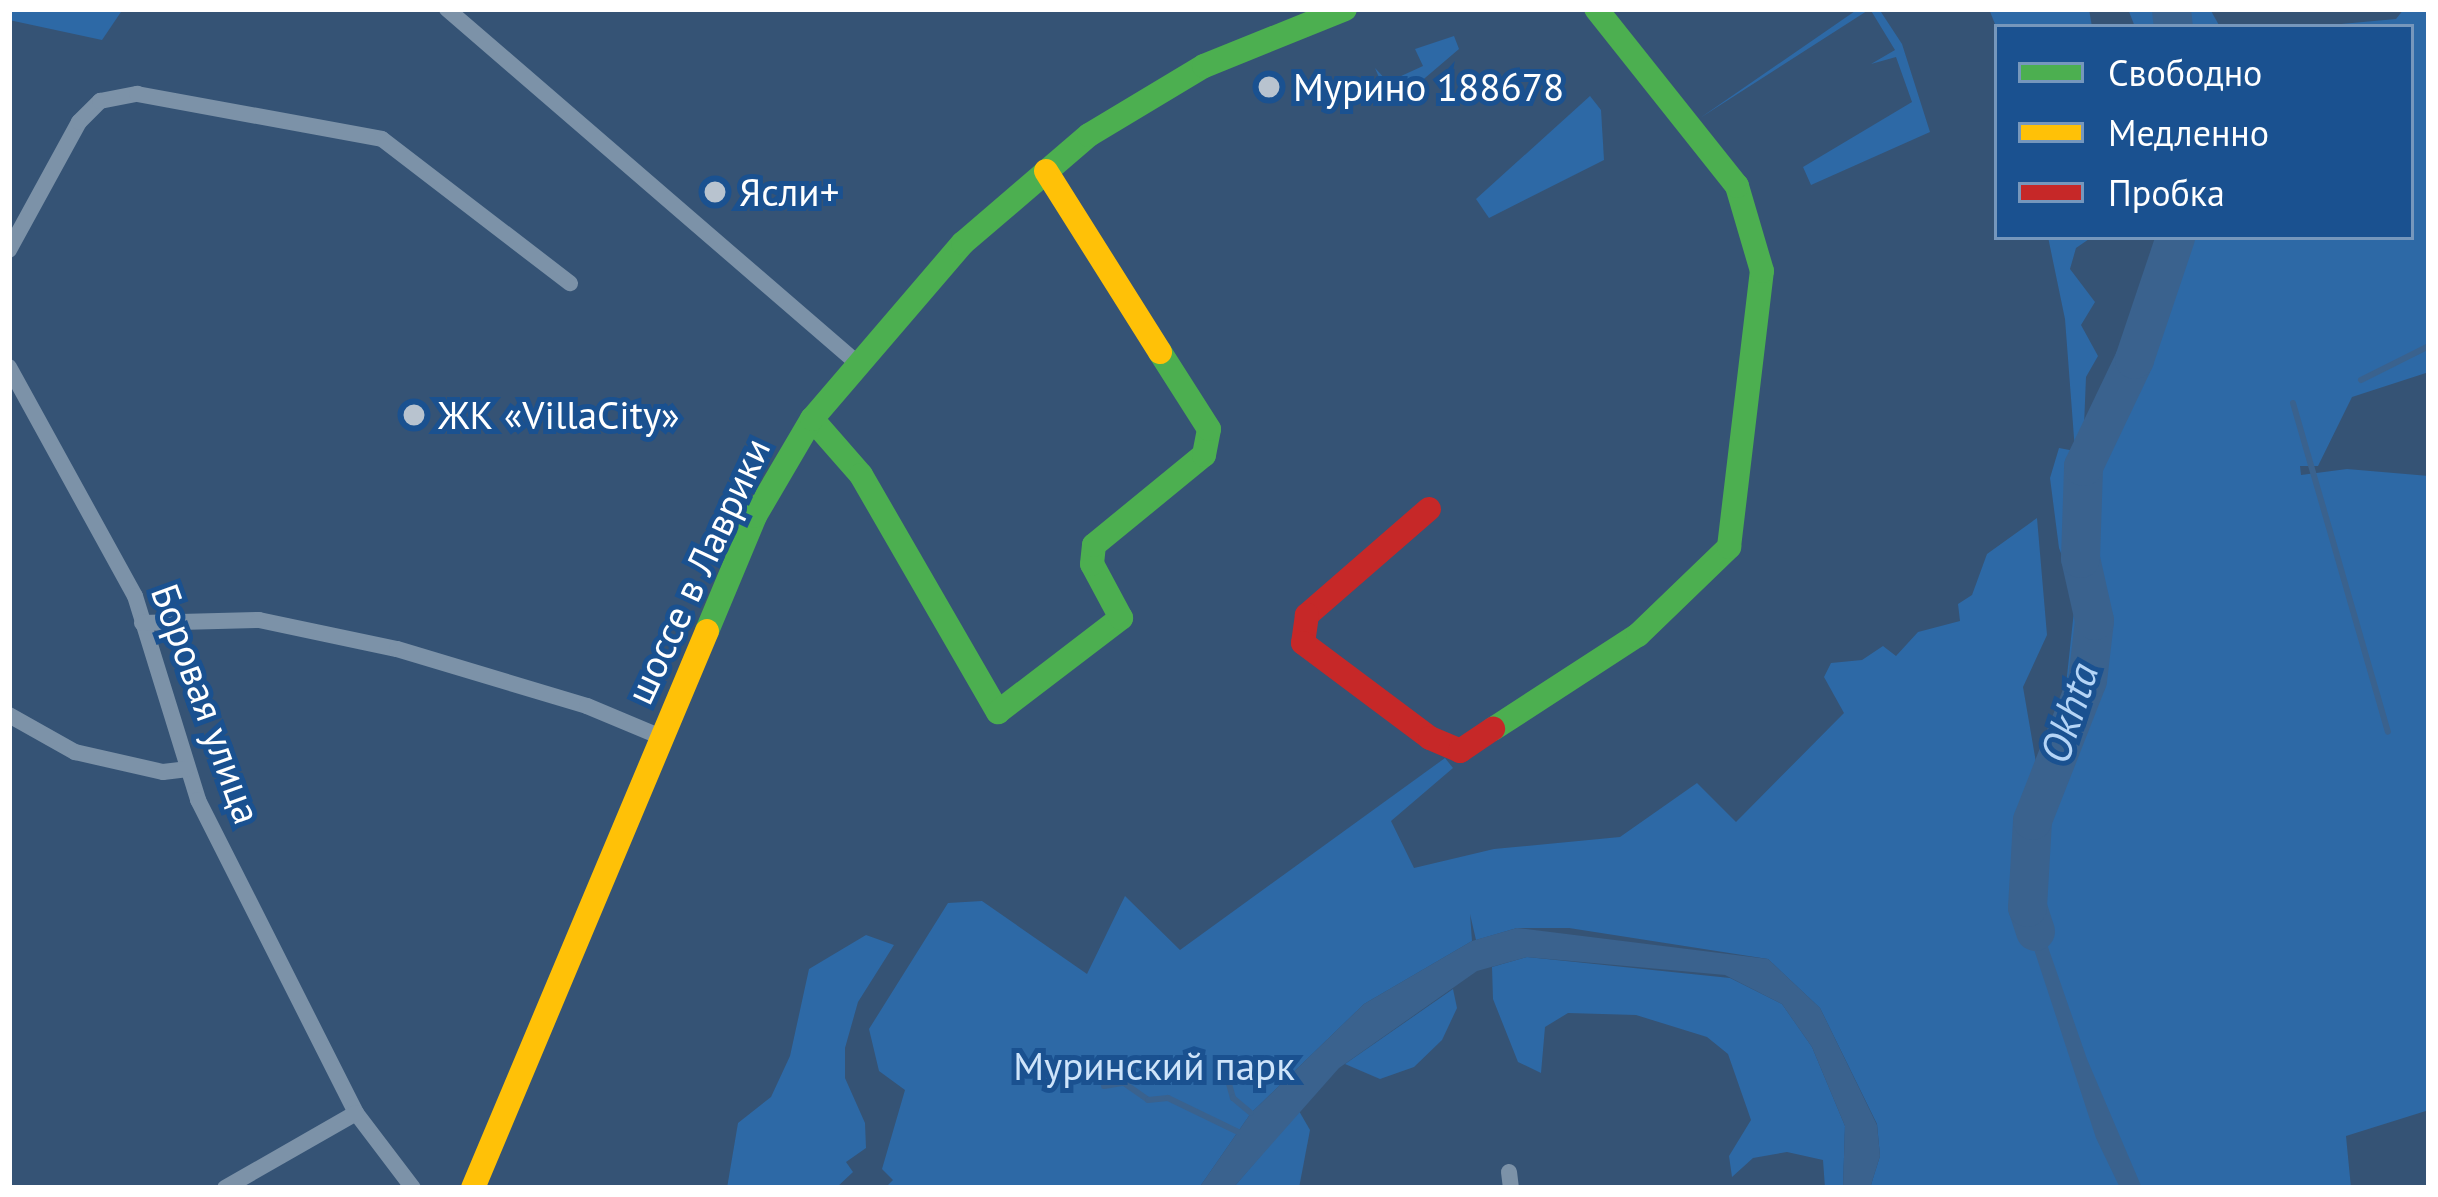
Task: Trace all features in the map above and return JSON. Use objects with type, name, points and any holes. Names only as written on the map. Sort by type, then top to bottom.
[{"type":"street","points":[[447,9],[856,362]]},
{"type":"street","name":"шоссе в Лаврики","points":[[473,1188],[755,516],[812,418],[963,243],[1046,171],[1204,66],[1346,9]]},
{"type":"street","points":[[1429,509],[1307,615],[1303,643],[1430,738],[1460,751],[1638,635],[1729,547],[1762,271],[1737,186],[1596,9]]},
{"type":"street","points":[[9,250],[79,122],[100,100],[137,94],[382,139],[570,284]]},
{"type":"street","points":[[812,418],[861,475],[998,712],[1121,618],[1092,564],[1094,544],[1186,475],[1204,455],[1209,429],[1046,171]]},
{"type":"street","name":"Боровая улица","points":[[9,367],[142,622],[186,769],[356,1113],[413,1188]]},
{"type":"street","points":[[142,622],[259,620],[397,649],[567,699],[661,737]]},
{"type":"street","points":[[9,715],[75,752],[164,772],[186,769]]},
{"type":"street","points":[[225,1188],[356,1113]]},
{"type":"green space","points":[[9,9],[123,9],[102,40],[9,20]]},
{"type":"green space","points":[[1858,9],[1870,9],[1700,118]]},
{"type":"green space","points":[[1870,9],[1879,9],[1902,44],[1930,132],[1811,185],[1803,167],[1912,102],[1896,57],[1871,64],[1895,50]]},
{"type":"green space","points":[[1989,9],[2089,9],[2092,24],[1995,24]]},
{"type":"green space","points":[[2128,9],[2210,9],[2218,24],[2134,24]]},
{"type":"green space","name":"Муринский парк","points":[[2404,9],[2429,9],[2429,372],[2352,397],[2318,466],[2300,466],[2301,475],[2347,469],[2429,476],[2429,1110],[2346,1136],[2351,1188],[1870,1188],[1880,1156],[1877,1124],[1820,1008],[1768,959],[1569,928],[1517,928],[1476,940],[1470,914],[1472,941],[1364,1004],[1251,1113],[1199,1188],[885,1188],[893,1180],[882,1169],[905,1090],[879,1071],[869,1029],[948,903],[982,901],[1087,974],[1125,896],[1180,950],[1445,758],[1453,768],[1391,821],[1414,868],[1494,849],[1620,837],[1697,783],[1736,822],[1844,713],[1824,677],[1831,663],[1862,660],[1883,646],[1896,656],[1918,632],[1960,621],[1958,604],[1972,595],[1987,554],[2037,518],[2047,635],[2023,687],[2038,774],[2063,713],[2076,592],[2059,548],[2050,478],[2059,448],[2075,451],[2065,319],[2049,240],[2088,240],[2076,248],[2070,269],[2095,302],[2081,325],[2098,356],[2086,377],[2084,426],[2118,404],[2142,355],[2153,319],[2142,308],[2164,240],[2414,240],[2414,24],[2341,24],[2396,19]]},
{"type":"green space","points":[[1454,36],[1459,49],[1398,101],[1388,99],[1375,68],[1388,82],[1423,66],[1415,49]]},
{"type":"green space","points":[[1590,96],[1601,110],[1604,160],[1489,218],[1476,199]]},
{"type":"green space","points":[[866,935],[894,945],[858,1002],[845,1048],[845,1078],[865,1123],[866,1148],[846,1162],[853,1172],[836,1188],[727,1188],[738,1123],[771,1097],[790,1056],[809,969]]},
{"type":"green space","points":[[1527,957],[1730,978],[1782,1004],[1812,1047],[1845,1126],[1843,1188],[1825,1188],[1823,1160],[1787,1152],[1753,1158],[1732,1177],[1729,1156],[1751,1120],[1728,1054],[1707,1037],[1636,1015],[1568,1013],[1545,1027],[1541,1073],[1518,1062],[1493,999],[1492,967]]},
{"type":"green space","points":[[1453,989],[1457,1008],[1442,1040],[1414,1067],[1380,1079],[1345,1064]]},
{"type":"green space","points":[[1299,1111],[1310,1130],[1299,1188],[1233,1188]]},
{"type":"shaded area","points":[[2024,878],[2087,1059],[2142,1188],[2120,1188],[2096,1138],[2028,931]]},
{"type":"shaded area","points":[[1517,928],[1768,959],[1820,1008],[1877,1125],[1880,1156],[1870,1188],[1843,1188],[1845,1126],[1812,1047],[1782,1004],[1725,975],[1527,957],[1477,971],[1339,1068],[1233,1188],[1199,1188],[1251,1113],[1364,1004],[1472,941]]},
{"type":"waterway","name":"Okhta","points":[[2171,9],[2173,24]]},
{"type":"waterway","name":"Okhta","points":[[2035,931],[2027,907],[2032,820],[2087,680],[2094,620],[2080,558],[2083,466],[2134,359],[2174,240]]},
{"type":"waterway","points":[[2361,380],[2429,346]]},
{"type":"waterway","points":[[2293,403],[2388,732]]},
{"type":"waterway","points":[[1225,1070],[1233,1098],[1251,1113]]},
{"type":"waterway","points":[[1104,1086],[1124,1083],[1148,1100],[1168,1098],[1238,1132]]},
{"type":"traffic: fast","points":[[707,631],[755,516],[812,419],[963,243],[1089,135],[1204,66],[1345,9]]},
{"type":"traffic: fast","points":[[1493,729],[1638,635],[1729,547],[1762,271],[1737,186],[1596,9]]},
{"type":"traffic: fast","points":[[812,419],[861,475],[998,712],[1121,618],[1092,564],[1094,545],[1204,455],[1209,429],[1160,352]]},
{"type":"traffic: slow","points":[[1046,171],[1160,352]]},
{"type":"traffic: slow","points":[[473,1188],[707,631]]},
{"type":"traffic: jam","points":[[1429,509],[1307,615],[1303,643],[1430,738],[1460,751],[1493,729]]},
{"type":"place","name":"Мурино 188678","points":[[1269,87]]},
{"type":"place","name":"Ясли+","points":[[715,192]]},
{"type":"place","name":"ЖК «VillaCity»","points":[[414,415]]}]
